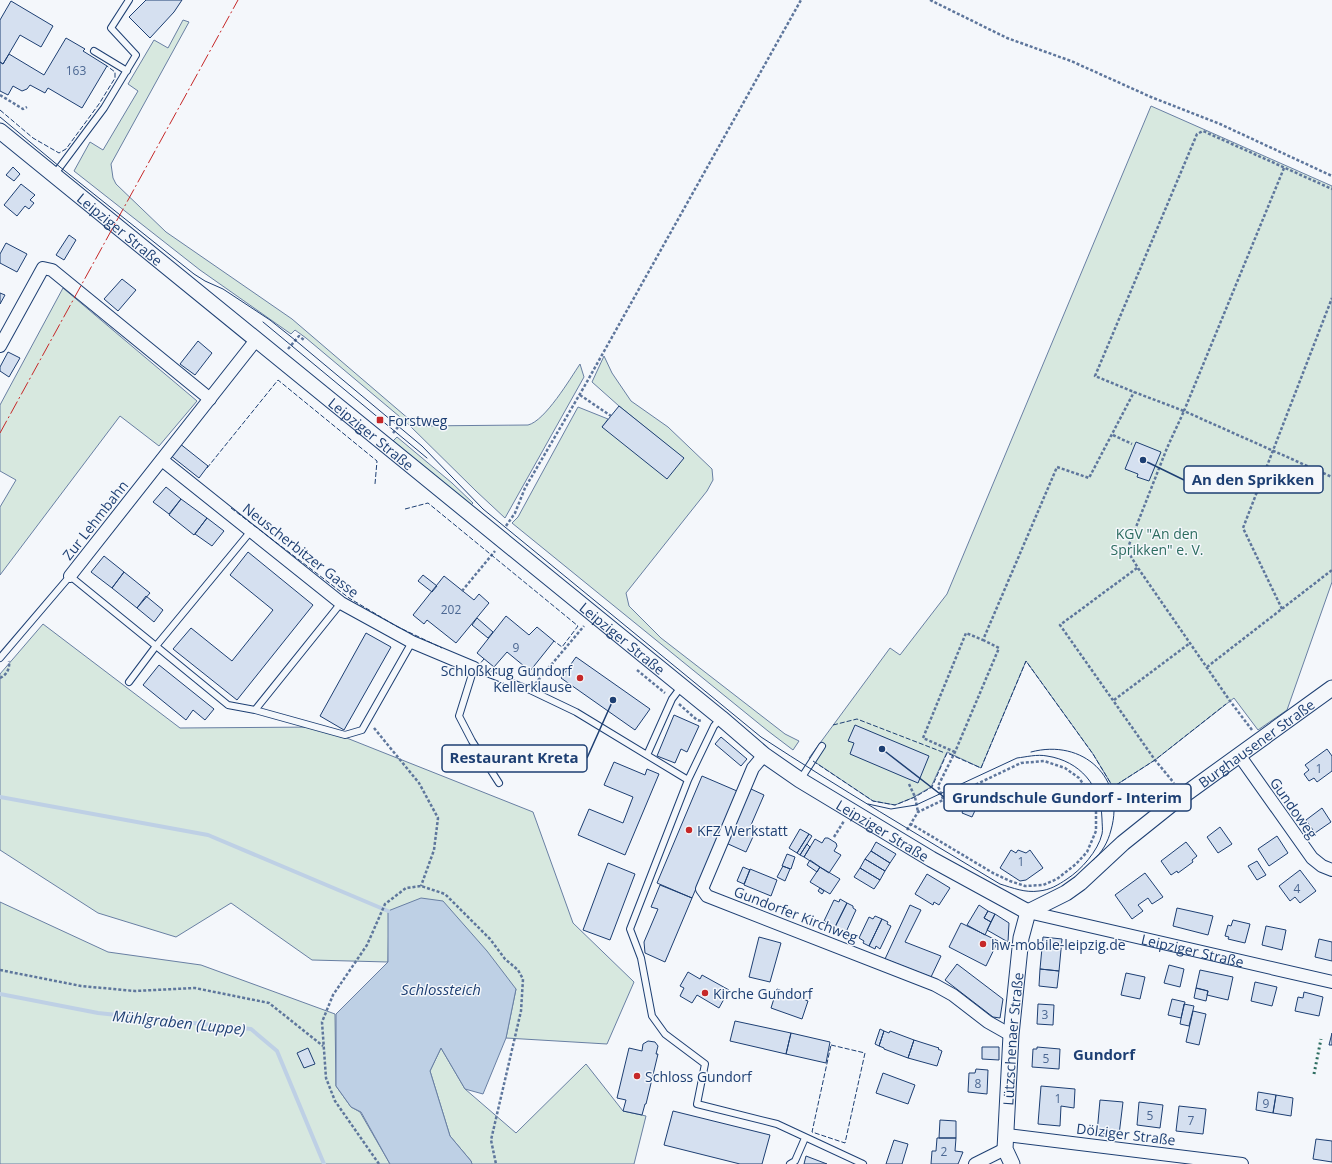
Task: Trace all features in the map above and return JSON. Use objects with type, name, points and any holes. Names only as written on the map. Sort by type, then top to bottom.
[{"type":"street","name":"Leipziger Straße","points":[[0,131],[721,718],[764,755],[800,780],[958,875],[1028,912],[1332,982]]},
{"type":"street","points":[[0,346],[42,268],[52,270],[210,399]]},
{"type":"street","name":"Zur Lehmbahn","points":[[70,576],[162,460],[192,425],[210,399],[229,378],[256,340]]},
{"type":"street","name":"Neuscherbitzer Gasse","points":[[162,460],[341,603],[412,642],[474,668]]},
{"type":"street","name":"Burghausener Straße","points":[[1028,912],[1066,893],[1123,843],[1172,803],[1332,688]]},
{"type":"street","name":"Gundorfer Kirchweg","points":[[764,755],[753,768],[702,889],[707,896],[935,985],[954,995],[988,1022],[1011,1035]]},
{"type":"street","name":"Gundoweg","points":[[1239,755],[1312,858],[1322,866],[1332,870]]},
{"type":"street","name":"Lützschenaer Straße","points":[[1012,1164],[1006,1142],[1011,1035],[1022,938],[1028,912]]},
{"type":"street","points":[[975,1164],[1006,1142]]},
{"type":"street","name":"Dölziger Straße","points":[[1006,1142],[1242,1164]]},
{"type":"lane","points":[[54,175],[104,108],[136,54],[111,28],[129,0]]},
{"type":"lane","points":[[94,51],[127,71]]},
{"type":"lane","points":[[129,682],[156,646],[251,531]]},
{"type":"lane","points":[[70,576],[228,704],[345,735],[362,730],[412,642]]},
{"type":"lane","name":"Zur Lehmbahn","points":[[0,658],[70,576]]},
{"type":"lane","points":[[255,710],[341,603]]},
{"type":"lane","points":[[499,784],[472,741],[459,716],[474,668],[530,690],[576,712],[688,780]]},
{"type":"lane","points":[[647,755],[672,699],[682,687]]},
{"type":"lane","points":[[721,718],[714,726],[688,780],[630,929],[641,958],[652,1016],[665,1034],[705,1064],[697,1104],[777,1124],[863,1164]]},
{"type":"lane","points":[[800,780],[822,746]]},
{"type":"lane","points":[[790,1164],[794,1161],[805,1138]]},
{"type":"path","points":[[462,591],[500,539],[515,513],[526,488],[580,395],[801,0]]},
{"type":"path","points":[[930,0],[1007,38],[1071,61],[1151,97],[1220,124],[1332,176]]},
{"type":"path","points":[[0,95],[23,109],[26,107]]},
{"type":"path","points":[[1332,189],[1203,132],[1197,134],[1095,376],[1184,411],[1332,477]]},
{"type":"path","points":[[1260,740],[1230,701],[1127,550],[1167,448],[1184,411],[1284,168]]},
{"type":"path","points":[[1282,609],[1243,528],[1332,298]]},
{"type":"path","points":[[289,347],[299,336],[304,340]]},
{"type":"path","points":[[983,640],[1057,467],[1089,478],[1113,435],[1134,392]]},
{"type":"path","points":[[580,395],[611,416]]},
{"type":"path","points":[[392,434],[403,421],[399,418]]},
{"type":"path","points":[[1113,435],[1132,444]]},
{"type":"path","points":[[1138,568],[1060,625],[1155,760],[1174,783]]},
{"type":"path","points":[[1207,667],[1332,570]]},
{"type":"path","points":[[530,690],[584,626]]},
{"type":"path","points":[[943,799],[938,786],[955,752],[999,648],[966,633],[923,738],[955,752]]},
{"type":"path","points":[[1114,700],[1190,643]]},
{"type":"path","points":[[367,720],[419,783],[438,818],[434,850],[421,886]]},
{"type":"path","points":[[901,841],[918,812],[1020,763],[1044,761],[1065,768],[1079,778],[1089,792],[1096,812],[1096,831],[1086,852],[1076,864],[1057,879],[1043,884],[1026,886],[992,873],[911,824]]},
{"type":"path","points":[[909,784],[915,797],[918,812]]},
{"type":"path","points":[[834,837],[850,810]]},
{"type":"path","points":[[379,1164],[335,1101],[326,1078],[322,1022],[333,995],[367,946],[385,904],[406,888],[421,886],[445,894],[490,939],[505,958],[518,970],[523,979],[521,1011],[491,1140],[496,1164]]},
{"type":"path","points":[[0,970],[81,986],[135,991],[195,988],[269,1003],[323,1046]]},
{"type":"green space","points":[[183,20],[189,22],[111,164],[113,178],[116,184],[166,232],[292,319],[417,426],[528,425],[535,422],[549,408],[564,389],[580,364],[584,377],[505,518],[406,422],[306,338],[295,330],[291,334],[200,270],[74,171],[90,142],[103,150],[138,91],[128,84],[154,40],[168,48]]},
{"type":"green space","name":"KGV \"An den Sprikken\" e. V.","points":[[1151,106],[1332,186],[1332,582],[1287,710],[1258,730],[1234,698],[1155,760],[1113,787],[1093,754],[1026,661],[981,768],[947,752],[931,787],[912,798],[895,805],[873,801],[809,758],[890,648],[900,655],[947,594]]},
{"type":"green space","points":[[63,288],[197,401],[159,446],[120,416],[0,575],[0,507],[16,480],[0,471],[0,405]]},
{"type":"green space","points":[[604,356],[612,373],[631,401],[668,427],[712,469],[713,480],[707,491],[626,593],[629,606],[661,638],[785,734],[799,741],[793,750],[512,523],[518,517],[578,407],[608,419],[602,427],[683,458],[592,382]]},
{"type":"green space","points":[[397,437],[452,483],[473,503],[471,505],[393,441]]},
{"type":"green space","points":[[43,624],[180,728],[319,727],[533,812],[573,923],[634,982],[607,1044],[506,1038],[516,989],[389,911],[388,962],[312,960],[231,903],[176,937],[98,913],[0,850],[0,674]]},
{"type":"green space","points":[[0,902],[108,952],[201,965],[335,1014],[336,1086],[351,1107],[360,1112],[390,1164],[0,1164]]},
{"type":"green space","points":[[441,1048],[465,1089],[516,1133],[586,1064],[623,1111],[646,1116],[634,1164],[472,1164],[450,1136],[430,1071]]},
{"type":"water","name":"Schlossteich","points":[[421,898],[443,901],[487,951],[516,989],[506,1038],[483,1094],[465,1089],[441,1048],[430,1071],[450,1136],[472,1164],[390,1164],[361,1112],[351,1107],[336,1086],[336,1014],[388,962],[388,911]]},
{"type":"building","points":[[146,0],[182,0],[174,12],[150,38],[129,17]]},
{"type":"building","points":[[11,1],[53,26],[41,47],[20,35],[3,64],[0,62],[0,20]]},
{"type":"building","points":[[66,38],[85,49],[83,51],[107,66],[82,108],[48,88],[45,93],[30,85],[27,89],[22,91],[13,86],[8,95],[0,91],[0,62],[3,64],[9,54],[44,75]]},
{"type":"building","points":[[13,167],[20,174],[14,181],[6,175]]},
{"type":"building","points":[[21,184],[35,195],[30,200],[34,203],[29,209],[25,206],[17,216],[4,205]]},
{"type":"building","points":[[69,235],[76,240],[64,260],[56,255]]},
{"type":"building","points":[[6,243],[27,254],[17,272],[0,263],[0,254]]},
{"type":"building","points":[[122,279],[136,290],[118,311],[104,299]]},
{"type":"building","points":[[0,293],[5,295],[0,304]]},
{"type":"building","points":[[198,341],[212,353],[195,375],[180,364]]},
{"type":"building","points":[[8,352],[20,358],[9,377],[0,371],[0,367]]},
{"type":"building","points":[[619,406],[684,458],[667,479],[602,427]]},
{"type":"building","points":[[1136,442],[1161,452],[1149,481],[1137,477],[1138,474],[1125,469]]},
{"type":"building","points":[[179,443],[208,466],[199,478],[170,455]]},
{"type":"building","points":[[166,487],[181,499],[169,514],[153,502]]},
{"type":"building","points":[[181,499],[207,518],[194,535],[169,515]]},
{"type":"building","points":[[207,518],[224,531],[212,546],[195,534]]},
{"type":"building","points":[[248,552],[313,605],[237,700],[173,649],[191,628],[232,661],[273,610],[230,575]]},
{"type":"building","points":[[104,556],[124,572],[112,588],[91,572]]},
{"type":"building","points":[[124,572],[150,593],[137,608],[112,588]]},
{"type":"building","points":[[423,575],[437,586],[432,592],[418,581]]},
{"type":"building","points":[[444,576],[474,600],[479,594],[489,603],[456,643],[427,620],[424,624],[413,615]]},
{"type":"building","points":[[146,596],[163,610],[154,622],[137,608]]},
{"type":"building","points":[[506,616],[529,635],[537,627],[554,641],[530,671],[507,652],[494,667],[477,653]]},
{"type":"building","points":[[477,618],[493,632],[488,638],[472,625]]},
{"type":"building","points":[[366,633],[391,647],[344,730],[320,716]]},
{"type":"building","points":[[576,657],[650,709],[635,730],[561,678]]},
{"type":"building","points":[[159,665],[214,709],[205,720],[193,710],[186,720],[143,685]]},
{"type":"building","points":[[674,715],[699,726],[687,752],[681,749],[675,763],[657,756]]},
{"type":"building","points":[[855,725],[929,756],[918,783],[850,754],[854,743],[848,741]]},
{"type":"building","points":[[721,737],[747,759],[741,766],[715,744]]},
{"type":"building","points":[[1327,749],[1332,756],[1332,771],[1317,782],[1314,778],[1309,781],[1304,774],[1309,770],[1305,765]]},
{"type":"building","points":[[614,762],[645,775],[647,769],[659,774],[625,855],[578,835],[589,809],[623,823],[633,797],[604,785]]},
{"type":"building","points":[[702,776],[737,791],[692,898],[657,883]]},
{"type":"building","points":[[751,789],[764,795],[751,825],[757,828],[746,852],[726,843]]},
{"type":"building","points":[[969,797],[979,802],[972,817],[962,813]]},
{"type":"building","points":[[1322,808],[1331,822],[1315,833],[1306,820]]},
{"type":"building","points":[[1220,827],[1232,844],[1218,853],[1207,837]]},
{"type":"building","points":[[800,829],[809,834],[797,853],[789,848]]},
{"type":"building","points":[[809,834],[812,836],[800,855],[797,853]]},
{"type":"building","points":[[1277,836],[1288,853],[1269,866],[1258,849]]},
{"type":"building","points":[[825,838],[828,838],[836,843],[837,846],[834,851],[841,855],[829,873],[804,857],[815,839],[822,843]]},
{"type":"building","points":[[876,842],[896,854],[890,863],[871,851]]},
{"type":"building","points":[[1186,842],[1197,856],[1192,860],[1193,862],[1178,873],[1177,871],[1171,875],[1161,861]]},
{"type":"building","points":[[807,844],[810,847],[804,857],[800,855]]},
{"type":"building","points":[[1011,850],[1016,853],[1018,850],[1026,853],[1030,850],[1043,868],[1026,880],[1020,881],[1000,868]]},
{"type":"building","points":[[871,851],[890,863],[885,871],[865,859]]},
{"type":"building","points":[[787,854],[795,857],[791,869],[782,866]]},
{"type":"building","points":[[865,859],[885,871],[880,880],[860,868]]},
{"type":"building","points":[[810,860],[820,867],[817,872],[807,865]]},
{"type":"building","points":[[1257,861],[1266,875],[1257,880],[1248,866]]},
{"type":"building","points":[[608,863],[635,874],[610,940],[583,930]]},
{"type":"building","points":[[783,866],[790,869],[785,881],[777,877]]},
{"type":"building","points":[[743,867],[750,870],[744,884],[737,881]]},
{"type":"building","points":[[820,867],[840,879],[830,894],[810,882]]},
{"type":"building","points":[[860,868],[880,880],[874,889],[854,877]]},
{"type":"building","points":[[750,869],[777,880],[771,896],[744,885]]},
{"type":"building","points":[[1300,870],[1316,891],[1300,903],[1295,897],[1290,901],[1279,886]]},
{"type":"building","points":[[1145,873],[1163,897],[1152,904],[1148,898],[1138,905],[1143,911],[1132,919],[1115,895]]},
{"type":"building","points":[[927,874],[950,888],[939,905],[934,902],[933,905],[915,894]]},
{"type":"building","points":[[660,885],[692,898],[665,962],[645,953],[644,942],[658,909],[651,907]]},
{"type":"building","points":[[820,888],[824,891],[822,894],[818,891]]},
{"type":"building","points":[[840,899],[847,903],[834,929],[829,926],[830,924],[824,921],[834,900],[839,902]]},
{"type":"building","points":[[847,903],[853,906],[856,910],[846,932],[841,930],[840,932],[834,929]]},
{"type":"building","points":[[910,905],[921,910],[905,942],[941,956],[931,977],[885,959]]},
{"type":"building","points":[[979,905],[988,911],[984,918],[991,922],[985,935],[967,925]]},
{"type":"building","points":[[1177,908],[1213,916],[1208,935],[1173,926]]},
{"type":"building","points":[[988,911],[995,914],[991,922],[984,918]]},
{"type":"building","points":[[995,914],[1009,923],[1008,942],[987,930]]},
{"type":"building","points":[[875,916],[882,919],[869,946],[863,943],[864,941],[859,938],[869,917],[873,919]]},
{"type":"building","points":[[882,919],[888,922],[887,924],[891,926],[880,949],[876,946],[875,949],[869,946]]},
{"type":"building","points":[[1233,920],[1250,924],[1245,943],[1228,939],[1229,937],[1225,936],[1228,925],[1231,926]]},
{"type":"building","points":[[961,923],[998,941],[986,966],[949,947]]},
{"type":"building","points":[[1266,926],[1286,930],[1282,950],[1262,945]]},
{"type":"building","points":[[759,937],[781,943],[770,982],[749,977]]},
{"type":"building","points":[[1043,937],[1062,939],[1059,971],[1040,969]]},
{"type":"building","points":[[1319,939],[1332,942],[1332,961],[1315,957]]},
{"type":"building","points":[[957,964],[1003,999],[1000,1018],[993,1017],[945,980]]},
{"type":"building","points":[[1169,965],[1184,969],[1180,987],[1164,983]]},
{"type":"building","points":[[1040,969],[1059,971],[1057,988],[1039,986]]},
{"type":"building","points":[[1200,970],[1233,977],[1228,1000],[1207,995],[1208,991],[1196,988]]},
{"type":"building","name":"Kirche Gundorf","points":[[688,972],[700,979],[702,975],[729,990],[719,1008],[697,995],[692,1003],[680,996],[684,988],[680,986]]},
{"type":"building","points":[[1126,973],[1145,977],[1140,999],[1121,995]]},
{"type":"building","points":[[1255,982],[1277,987],[1272,1006],[1251,1001]]},
{"type":"building","points":[[1196,988],[1208,991],[1206,1001],[1194,998]]},
{"type":"building","points":[[777,989],[808,1001],[802,1019],[771,1008]]},
{"type":"building","points":[[1304,992],[1323,997],[1319,1016],[1295,1011],[1298,997],[1303,998]]},
{"type":"building","points":[[1172,999],[1185,1002],[1181,1018],[1168,1015]]},
{"type":"building","points":[[1038,1004],[1054,1005],[1053,1025],[1037,1024]]},
{"type":"building","points":[[1184,1004],[1194,1006],[1189,1026],[1180,1024]]},
{"type":"building","points":[[1193,1011],[1206,1014],[1199,1045],[1186,1042]]},
{"type":"building","points":[[735,1021],[791,1033],[786,1054],[730,1041]]},
{"type":"building","points":[[880,1029],[884,1031],[879,1046],[875,1044]]},
{"type":"building","points":[[884,1031],[889,1033],[890,1031],[914,1040],[908,1058],[879,1046]]},
{"type":"building","points":[[791,1033],[830,1042],[826,1063],[786,1054]]},
{"type":"building","points":[[1332,1033],[1332,1045],[1329,1045]]},
{"type":"building","points":[[914,1040],[939,1048],[938,1049],[942,1051],[937,1066],[908,1058]]},
{"type":"building","name":"Schloss Gundorf","points":[[648,1041],[655,1042],[658,1046],[656,1054],[658,1054],[646,1104],[642,1115],[623,1111],[626,1100],[617,1098],[629,1048],[642,1051],[643,1044]]},
{"type":"building","points":[[982,1047],[999,1047],[999,1060],[982,1059]]},
{"type":"building","points":[[1037,1047],[1060,1049],[1059,1069],[1032,1067],[1033,1049],[1037,1049]]},
{"type":"building","points":[[308,1048],[315,1064],[304,1068],[297,1053]]},
{"type":"building","points":[[976,1069],[988,1070],[987,1094],[968,1092],[969,1073],[975,1073]]},
{"type":"building","points":[[883,1073],[915,1085],[908,1104],[876,1093]]},
{"type":"building","points":[[1041,1086],[1075,1089],[1074,1108],[1061,1106],[1060,1126],[1038,1124]]},
{"type":"building","points":[[1258,1092],[1276,1095],[1273,1113],[1256,1110]]},
{"type":"building","points":[[1276,1095],[1293,1098],[1291,1116],[1273,1113]]},
{"type":"building","points":[[1100,1100],[1123,1102],[1119,1135],[1097,1133]]},
{"type":"building","points":[[1139,1102],[1163,1105],[1160,1128],[1137,1125]]},
{"type":"building","points":[[1179,1106],[1206,1109],[1203,1134],[1176,1131]]},
{"type":"building","points":[[673,1111],[770,1135],[762,1164],[740,1164],[664,1145]]},
{"type":"building","points":[[940,1120],[956,1121],[956,1138],[939,1138]]},
{"type":"building","points":[[937,1138],[956,1138],[955,1151],[963,1152],[958,1164],[931,1164],[932,1151],[936,1151]]},
{"type":"building","points":[[1316,1139],[1332,1141],[1332,1162],[1313,1159]]},
{"type":"building","points":[[894,1140],[908,1144],[902,1164],[886,1164]]},
{"type":"building","points":[[806,1156],[827,1164],[804,1164]]},
{"type":"waterway","points":[[0,797],[208,835],[388,911]]},
{"type":"waterway","name":"Mühlgraben (Luppe)","points":[[0,994],[98,1013],[251,1029],[277,1051],[324,1164]]},
{"type":"tram line","points":[[0,117],[194,274],[223,289],[270,320],[295,340],[422,446],[483,509],[761,737],[790,756],[850,793],[1000,884],[1024,891],[1047,890],[1064,881],[1078,871],[1097,847],[1102,832],[1101,807],[1093,786],[1079,769],[1059,759],[1043,755],[1017,758],[916,805],[891,809],[868,804]]},
{"type":"tram line","points":[[263,322],[427,458]]},
{"type":"tram line","points":[[1031,752],[1050,749],[1068,751],[1083,757],[1096,766],[1106,779],[1112,794],[1114,811],[1111,830],[1104,847],[1092,861]]},
{"type":"hedge","points":[[1314,1074],[1321,1039]]},
{"type":"fence","points":[[0,110],[33,138],[59,153],[66,149],[99,104],[115,78],[115,72],[107,66]]},
{"type":"fence","points":[[207,468],[278,380],[377,461],[375,484]]},
{"type":"fence","points":[[405,509],[428,503],[578,626],[562,647],[554,641]]},
{"type":"fence","points":[[231,508],[349,598],[396,626],[442,648]]},
{"type":"fence","points":[[476,665],[478,666],[484,659]]},
{"type":"fence","points":[[813,761],[873,801],[895,805],[915,797],[932,787],[947,753],[981,768],[1026,661],[1093,754],[1113,787],[1155,760],[1226,704]]},
{"type":"fence","points":[[833,725],[857,719],[945,753]]},
{"type":"fence","points":[[831,1045],[865,1053],[845,1143],[812,1132],[831,1045]]},
{"type":"power","points":[[0,433],[238,0]]},
{"type":"place","name":"Forstweg","points":[[380,420]]},
{"type":"place","name":"An den Sprikken","points":[[1143,460]]},
{"type":"place","name":"Schloßkrug Gundorf Kellerklause","points":[[580,678]]},
{"type":"place","name":"Restaurant Kreta","points":[[613,700]]},
{"type":"place","name":"Grundschule Gundorf - Interim","points":[[882,749]]},
{"type":"place","name":"KFZ Werkstatt","points":[[689,830]]},
{"type":"place","name":"hw-mobile-leipzig.de","points":[[983,944]]},
{"type":"place","name":"Kirche Gundorf","points":[[705,993]]},
{"type":"place","name":"Schloss Gundorf","points":[[637,1076]]},
{"type":"district","name":"Gundorf","points":[[1104,1054]]}]
